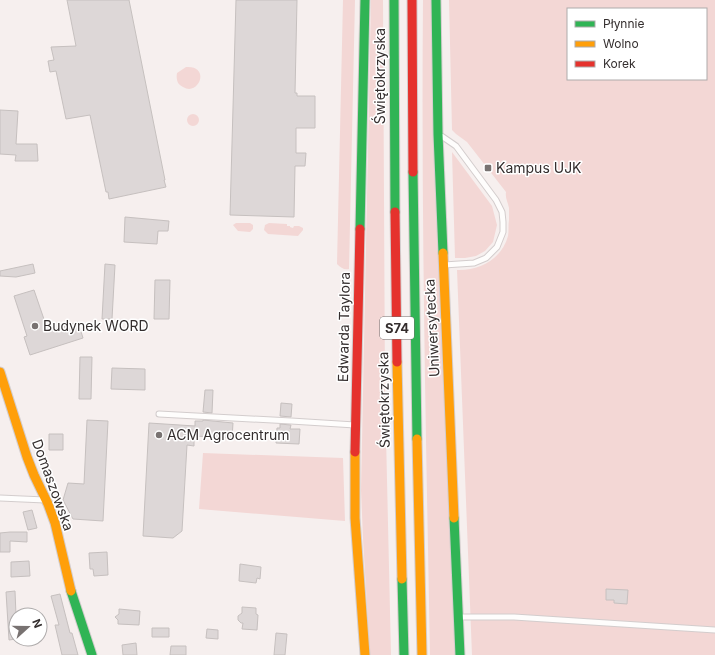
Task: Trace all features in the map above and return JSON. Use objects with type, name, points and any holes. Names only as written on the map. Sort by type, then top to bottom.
[{"type":"main road","name":"Edwarda Taylora","points":[[365,0],[355,518],[365,655]]},
{"type":"main road","name":"Świętokrzyska","points":[[394,0],[396,314],[404,655]]},
{"type":"main road","name":"S74","points":[[412,0],[416,408],[422,655]]},
{"type":"main road","name":"Uniwersytecka","points":[[436,0],[438,134],[460,655]]},
{"type":"main road","name":"Domaszowska","points":[[0,372],[27,457],[55,523],[70,586],[92,655]]},
{"type":"lane","points":[[438,134],[456,146],[496,200],[502,212],[503,222],[503,232],[497,247],[486,258],[474,263],[443,264]]},
{"type":"lane","points":[[159,414],[356,425]]},
{"type":"lane","points":[[0,498],[46,500]]},
{"type":"lane","points":[[459,617],[514,617],[715,630]]},
{"type":"shaded area","points":[[343,0],[355,0],[349,269],[340,267],[337,264]]},
{"type":"shaded area","points":[[371,0],[383,0],[385,392],[391,655],[370,655],[361,490]]},
{"type":"shaded area","points":[[423,0],[432,0],[456,655],[430,655],[423,246]]},
{"type":"shaded area","points":[[449,0],[715,0],[715,655],[472,655],[457,270],[465,270],[481,266],[501,251],[508,236],[509,208],[506,192],[467,142],[452,130]]},
{"type":"shaded area","points":[[186,67],[194,68],[200,75],[198,85],[194,88],[189,89],[183,87],[177,81],[177,73]]},
{"type":"shaded area","points":[[191,114],[195,114],[199,120],[195,126],[191,126],[187,122],[187,118]]},
{"type":"shaded area","points":[[452,152],[492,206],[497,225],[493,242],[485,251],[476,256],[465,258],[455,258]]},
{"type":"shaded area","points":[[236,223],[250,223],[253,225],[253,229],[250,232],[238,231],[233,225]]},
{"type":"shaded area","points":[[269,223],[287,224],[287,226],[293,228],[294,226],[299,226],[303,228],[303,230],[298,236],[268,234],[264,230],[265,225]]},
{"type":"shaded area","points":[[203,453],[343,458],[345,521],[199,509]]},
{"type":"building","points":[[67,0],[129,0],[166,187],[109,199],[108,192],[106,192],[90,115],[66,119],[56,71],[50,72],[48,61],[54,60],[51,47],[76,46]]},
{"type":"building","points":[[236,0],[297,0],[295,93],[297,93],[297,96],[315,96],[315,128],[296,128],[296,153],[306,153],[305,166],[295,166],[294,217],[230,215]]},
{"type":"building","points":[[0,110],[18,111],[16,144],[37,144],[38,161],[15,161],[16,155],[0,154]]},
{"type":"building","points":[[125,217],[169,221],[168,231],[158,231],[157,244],[124,242]]},
{"type":"building","points":[[33,264],[35,273],[16,277],[0,276],[0,271]]},
{"type":"building","points":[[105,264],[115,265],[112,319],[102,319]]},
{"type":"building","points":[[155,280],[170,280],[169,319],[154,319]]},
{"type":"building","name":"Budynek WORD","points":[[34,290],[48,331],[78,322],[83,338],[30,355],[24,337],[27,336],[14,296]]},
{"type":"building","points":[[80,357],[92,357],[91,399],[79,399]]},
{"type":"building","points":[[112,368],[145,369],[145,390],[111,389]]},
{"type":"building","points":[[205,390],[213,390],[212,413],[203,412]]},
{"type":"building","points":[[281,403],[292,404],[291,417],[280,416]]},
{"type":"building","points":[[87,420],[108,421],[103,521],[73,519],[63,500],[68,483],[84,484]]},
{"type":"building","points":[[203,420],[233,423],[232,438],[194,436],[194,446],[187,445],[182,531],[173,538],[143,536],[149,423],[195,426],[195,421]]},
{"type":"building","points":[[280,424],[291,425],[290,429],[300,429],[299,444],[276,443],[277,428],[280,428]]},
{"type":"building","points":[[49,434],[63,434],[63,450],[49,450]]},
{"type":"building","points":[[32,510],[37,528],[28,530],[23,512]]},
{"type":"building","points":[[27,532],[27,542],[10,541],[10,552],[0,552],[0,533]]},
{"type":"building","points":[[107,552],[108,575],[94,576],[93,569],[90,569],[89,553]]},
{"type":"building","points":[[29,561],[30,576],[11,577],[11,562]]},
{"type":"building","points":[[240,564],[261,567],[260,579],[257,578],[256,583],[239,581]]},
{"type":"building","points":[[606,589],[628,590],[627,604],[614,603],[614,600],[606,600]]},
{"type":"building","points":[[15,591],[16,607],[8,607],[8,624],[6,592]]},
{"type":"building","points":[[60,594],[70,633],[72,633],[78,655],[62,655],[55,625],[59,625],[51,596]]},
{"type":"building","points":[[242,607],[256,608],[256,614],[258,615],[257,630],[242,629],[243,623],[238,620],[238,616],[242,613]]},
{"type":"building","points":[[119,609],[140,611],[139,625],[118,624],[118,620],[115,617],[119,614]]},
{"type":"building","points":[[152,628],[169,628],[169,637],[152,637]]},
{"type":"building","points":[[207,629],[218,630],[218,639],[206,638]]},
{"type":"building","points":[[276,633],[287,634],[285,655],[274,655]]},
{"type":"building","points":[[136,643],[137,655],[123,655],[122,645]]},
{"type":"building","points":[[171,646],[186,646],[186,655],[170,655]]},
{"type":"traffic: fast","points":[[360,229],[365,0]]},
{"type":"traffic: fast","points":[[394,0],[395,212]]},
{"type":"traffic: fast","points":[[436,0],[438,134],[443,253]]},
{"type":"traffic: fast","points":[[413,172],[417,439]]},
{"type":"traffic: fast","points":[[454,518],[460,655]]},
{"type":"traffic: fast","points":[[402,579],[404,655]]},
{"type":"traffic: fast","points":[[71,591],[92,655]]},
{"type":"traffic: slow","points":[[443,253],[454,518]]},
{"type":"traffic: slow","points":[[397,362],[402,579]]},
{"type":"traffic: slow","points":[[0,372],[27,457],[55,523],[71,591]]},
{"type":"traffic: slow","points":[[417,439],[422,655]]},
{"type":"traffic: slow","points":[[355,452],[355,518],[365,655]]},
{"type":"traffic: jam","points":[[412,0],[413,172]]},
{"type":"traffic: jam","points":[[395,212],[397,362]]},
{"type":"traffic: jam","points":[[355,452],[360,229]]},
{"type":"place","name":"Kampus UJK","points":[[488,168]]},
{"type":"place","name":"Budynek WORD","points":[[35,326]]},
{"type":"place","name":"ACM Agrocentrum","points":[[159,435]]}]
